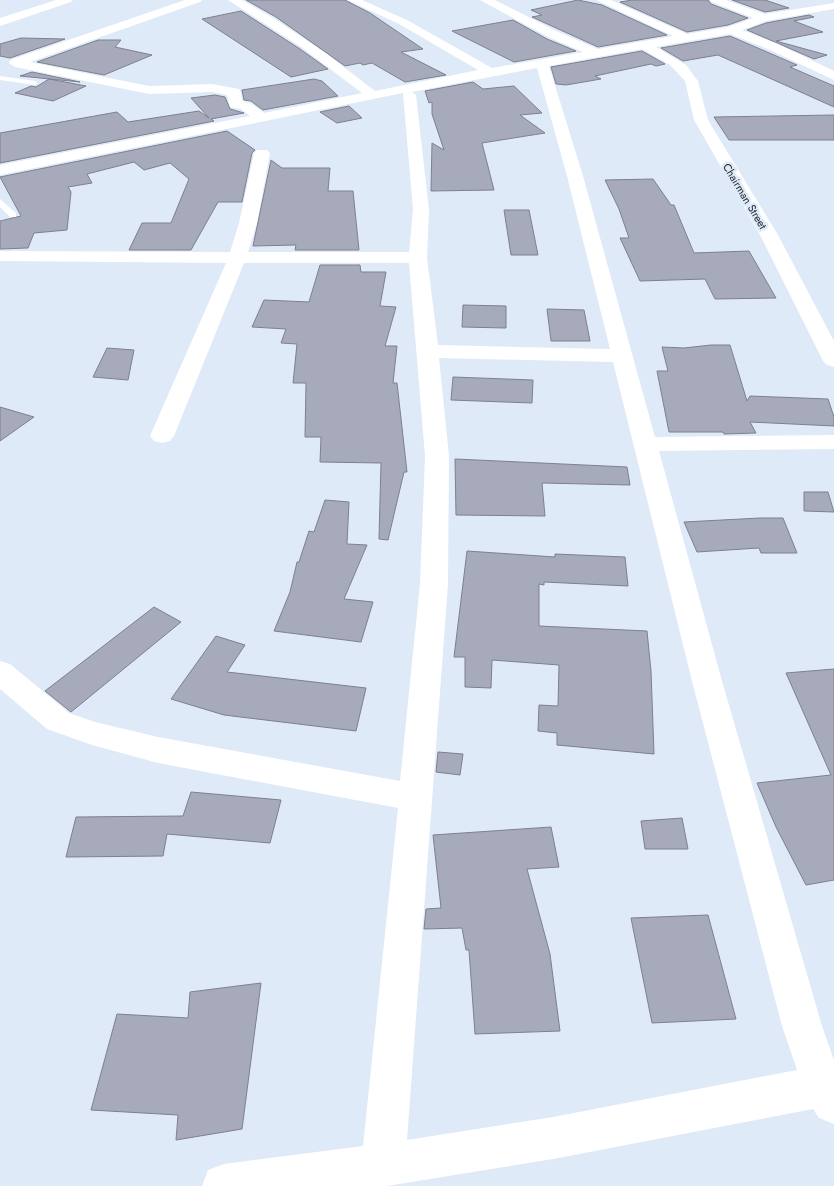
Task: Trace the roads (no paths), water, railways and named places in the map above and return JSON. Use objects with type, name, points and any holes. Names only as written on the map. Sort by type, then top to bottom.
[{"type":"street","points":[[0,22],[67,0]]},
{"type":"street","points":[[0,68],[196,0]]},
{"type":"street","points":[[234,0],[283,28],[344,71],[372,95]]},
{"type":"street","points":[[354,0],[403,22],[490,72]]},
{"type":"street","points":[[486,0],[552,34],[596,53]]},
{"type":"street","points":[[602,0],[686,38]]},
{"type":"street","points":[[716,0],[764,18]]},
{"type":"street","points":[[0,170],[490,72],[731,30],[764,18],[834,6]]},
{"type":"street","points":[[807,12],[825,18]]},
{"type":"street","points":[[731,30],[774,47],[834,76]]},
{"type":"street","name":"Chairman Street","points":[[645,46],[674,62],[687,72],[695,90],[696,104],[701,120],[769,235],[834,361]]},
{"type":"street","points":[[15,63],[149,90],[212,88],[234,92],[235,104],[245,106],[261,118]]},
{"type":"street","points":[[224,1186],[383,1165],[830,1091],[802,1026],[707,681],[575,176],[542,63]]},
{"type":"street","points":[[383,1165],[434,584],[437,456],[418,258],[421,210],[409,95]]},
{"type":"street","points":[[162,436],[237,257],[248,223],[262,153]]},
{"type":"street","points":[[0,256],[418,258]]},
{"type":"street","points":[[428,351],[622,356]]},
{"type":"street","points":[[645,444],[834,442]]},
{"type":"street","points":[[0,672],[58,721],[92,733],[158,750],[416,798]]},
{"type":"lane","points":[[0,78],[34,83]]},
{"type":"lane","points":[[0,202],[13,215]]}]
